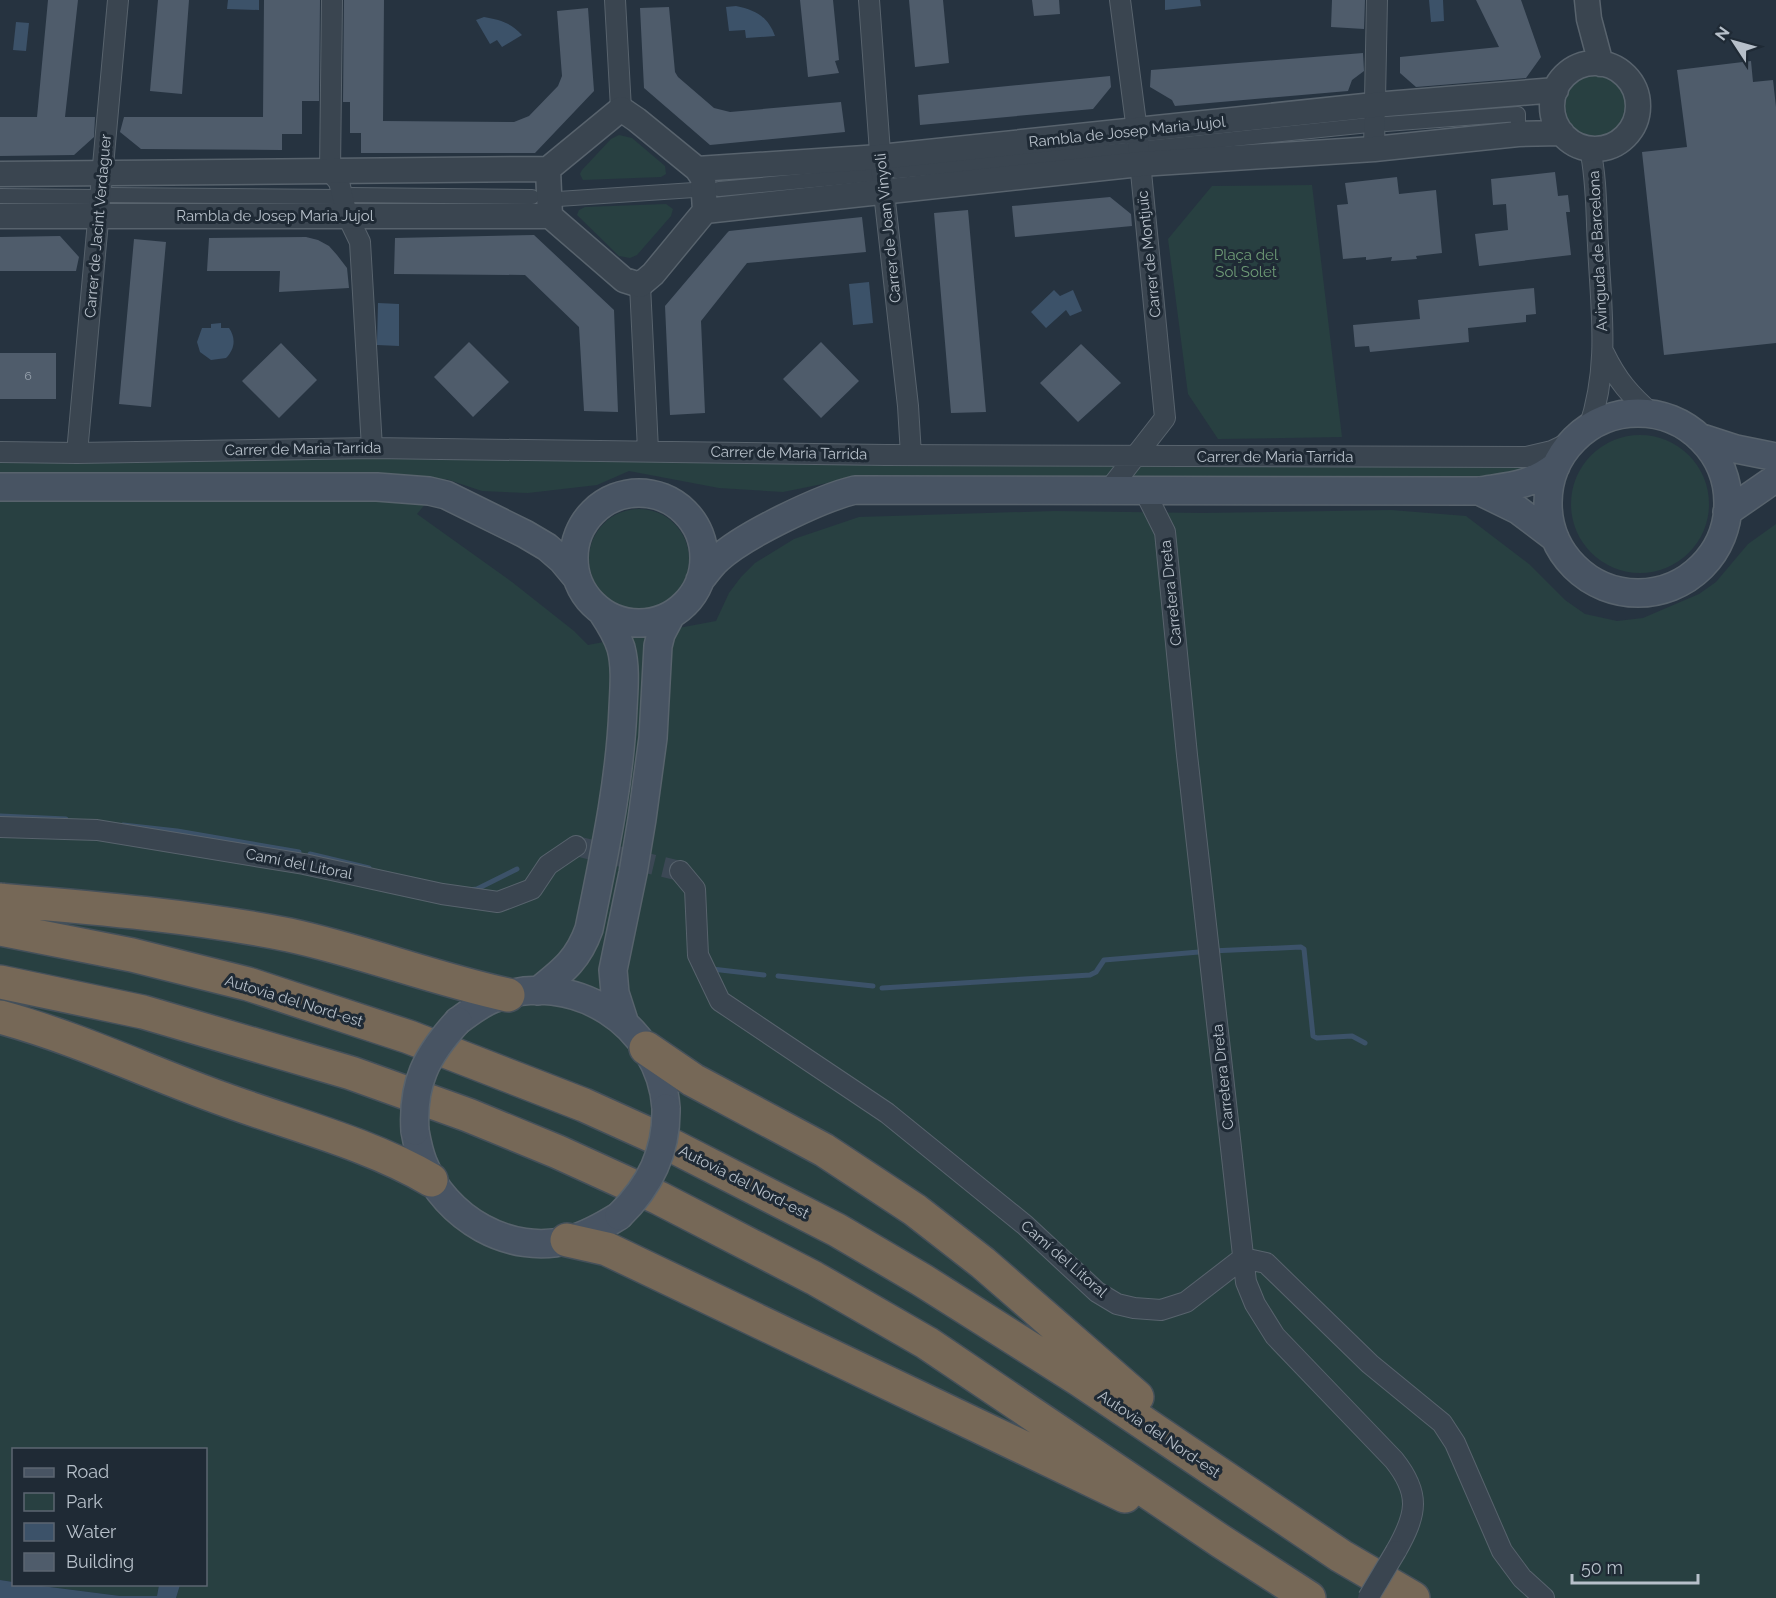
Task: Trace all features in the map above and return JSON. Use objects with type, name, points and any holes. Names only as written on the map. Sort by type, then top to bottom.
[{"type":"highway","points":[[0,900],[190,919],[280,934],[360,954],[450,981],[523,993]]},
{"type":"highway","name":"Autovia del Nord-est","points":[[0,929],[132,955],[248,984],[409,1037],[584,1105],[657,1138],[837,1230],[922,1280],[1080,1380],[1341,1556],[1413,1598]]},
{"type":"highway","points":[[0,982],[143,1012],[351,1073],[468,1115],[558,1152],[659,1198],[814,1278],[927,1343],[1309,1598]]},
{"type":"highway","points":[[0,1017],[58,1035],[219,1098],[388,1158],[431,1180]]},
{"type":"highway","points":[[646,1048],[693,1080],[824,1150],[923,1217],[983,1263],[1262,1503]]},
{"type":"highway","points":[[567,1240],[607,1249],[1222,1542]]},
{"type":"main road","points":[[602,612],[618,620],[636,623],[654,621],[670,615],[688,600],[700,580],[718,559],[755,535],[839,494],[855,490],[1479,491],[1531,482],[1542,477],[1556,466],[1582,434],[1609,418],[1620,415],[1653,415],[1678,423],[1699,437],[1710,449],[1722,471],[1726,487],[1727,512],[1723,533],[1707,561],[1683,581],[1652,592],[1631,593],[1600,585],[1573,566],[1555,538],[1548,498],[1556,466]]},
{"type":"main road","points":[[1699,437],[1736,450],[1776,457]]},
{"type":"main road","points":[[1727,512],[1776,478]]},
{"type":"main road","points":[[0,487],[377,487],[429,491],[446,495],[525,534],[554,552],[577,578]]},
{"type":"main road","points":[[1479,491],[1518,510],[1555,538]]},
{"type":"main road","points":[[523,993],[572,962],[584,943],[589,929],[613,811],[622,744],[624,669],[621,650],[615,632],[602,612],[586,597],[577,578],[573,558],[575,544],[582,526],[602,504],[631,493],[644,493],[673,502],[691,519],[718,532],[755,535]]},
{"type":"main road","points":[[525,534],[548,532],[590,515]]},
{"type":"main road","points":[[691,519],[700,536],[703,549],[703,568],[700,580]]},
{"type":"main road","points":[[625,1024],[615,993],[614,963],[642,819],[652,738],[658,646],[670,615]]},
{"type":"main road","points":[[523,993],[566,994],[597,1004],[638,1036],[663,1084],[666,1108],[665,1136],[657,1163],[638,1196],[619,1216],[596,1230],[567,1240],[526,1242],[492,1233],[471,1222],[440,1194],[431,1180],[422,1161],[415,1131],[416,1091],[422,1073],[437,1045],[458,1021],[492,1000],[523,993]]},
{"type":"street","name":"Carrer de Jacint Verdaguer","points":[[77,453],[97,207],[106,184],[118,0]]},
{"type":"street","points":[[332,0],[330,171],[339,182],[360,242],[372,448]]},
{"type":"street","points":[[615,0],[621,109]]},
{"type":"street","name":"Carrer de Joan Vinyoli","points":[[869,0],[911,455]]},
{"type":"street","name":"Carrer de Montjuïc","points":[[1109,490],[1165,418],[1138,148],[1120,0]]},
{"type":"street","points":[[1374,149],[1377,0]]},
{"type":"street","points":[[1588,9],[1601,64]]},
{"type":"street","points":[[1577,68],[1588,9]]},
{"type":"street","points":[[1586,64],[1601,64],[1615,68],[1630,81],[1638,99],[1638,114],[1633,128],[1619,143],[1605,148],[1590,149],[1572,143],[1562,133],[1555,121],[1552,103],[1562,80],[1577,68],[1586,64]]},
{"type":"street","name":"Rambla de Josep Maria Jujol","points":[[719,189],[1138,148],[1376,118],[1556,90]]},
{"type":"street","points":[[1518,96],[1518,129]]},
{"type":"street","points":[[621,109],[548,169],[554,207],[624,280],[640,285]]},
{"type":"street","points":[[621,109],[637,120],[699,190],[653,274],[640,285]]},
{"type":"street","name":"Rambla de Josep Maria Jujol","points":[[1376,118],[1518,114]]},
{"type":"street","name":"Rambla de Josep Maria Jujol","points":[[0,174],[345,202],[554,207],[699,190],[1138,148],[1374,149],[1518,134],[1562,133]]},
{"type":"street","name":"Avinguda de Barcelona","points":[[1590,149],[1594,178],[1604,353]]},
{"type":"street","name":"Rambla de Josep Maria Jujol","points":[[106,184],[330,171],[548,169]]},
{"type":"street","name":"Rambla de Josep Maria Jujol","points":[[699,190],[884,173]]},
{"type":"street","name":"Rambla de Josep Maria Jujol","points":[[0,196],[97,207]]},
{"type":"street","name":"Rambla de Josep Maria Jujol","points":[[0,216],[97,207],[532,197]]},
{"type":"street","points":[[640,285],[648,450]]},
{"type":"street","points":[[1604,353],[1616,377],[1653,415]]},
{"type":"street","points":[[1582,434],[1598,404],[1604,353]]},
{"type":"street","name":"Carrer de Maria Tarrida","points":[[0,452],[77,453],[372,448],[1136,457],[1526,458],[1552,451],[1582,434]]},
{"type":"street","name":"Carretera Dreta","points":[[1144,490],[1165,532],[1187,755],[1246,1282],[1255,1304],[1275,1336],[1394,1460],[1411,1486],[1413,1509],[1406,1533],[1368,1598]]},
{"type":"street","name":"Camí del Litoral","points":[[0,827],[98,830],[304,864],[442,894],[498,902],[532,889],[548,865],[576,846]]},
{"type":"street","name":"Camí del Litoral","points":[[680,871],[695,889],[698,955],[720,1001],[887,1113],[1025,1225],[1097,1292],[1117,1304],[1161,1310],[1186,1302],[1243,1258]]},
{"type":"street","points":[[1243,1258],[1266,1263],[1314,1307],[1370,1364],[1442,1423],[1455,1443],[1502,1551],[1522,1578],[1544,1598]]},
{"type":"green space","points":[[1589,72],[1603,72],[1615,77],[1625,87],[1630,106],[1625,125],[1615,135],[1603,140],[1589,140],[1577,135],[1567,125],[1562,113],[1562,99],[1567,87],[1577,77]]},
{"type":"green space","points":[[619,135],[632,138],[665,166],[666,174],[661,177],[583,180],[580,174],[582,170],[611,139]]},
{"type":"green space","name":"Plaça del Sol Solet","points":[[1312,185],[1342,437],[1218,439],[1188,394],[1168,239],[1212,186]]},
{"type":"green space","points":[[666,204],[673,209],[671,216],[637,255],[630,258],[619,256],[577,215],[579,210],[585,207]]},
{"type":"green space","points":[[1640,435],[1666,440],[1689,455],[1704,478],[1709,504],[1704,530],[1689,553],[1666,568],[1640,573],[1614,568],[1591,553],[1576,530],[1571,504],[1576,478],[1591,455],[1614,440]]},
{"type":"green space","points":[[0,457],[1351,467],[1534,464],[1520,478],[857,477],[783,492],[719,488],[629,471],[597,485],[528,493],[482,491],[446,479],[417,514],[512,582],[574,631],[588,645],[716,621],[729,593],[755,563],[794,539],[859,517],[1054,511],[1202,513],[1391,510],[1466,516],[1529,564],[1565,600],[1585,614],[1617,621],[1643,618],[1699,594],[1716,582],[1748,544],[1776,524],[1776,1598],[176,1598],[180,1586],[207,1586],[207,1448],[12,1448],[12,1582],[0,1580]]},
{"type":"green space","points":[[639,509],[667,517],[681,531],[689,559],[681,587],[667,601],[639,609],[611,601],[597,587],[589,559],[597,531],[611,517]]},
{"type":"green space","points":[[42,1586],[159,1586],[157,1596],[120,1596]]},
{"type":"water","points":[[228,0],[259,0],[259,10],[227,9]]},
{"type":"water","points":[[1165,0],[1200,0],[1201,6],[1165,10]]},
{"type":"water","points":[[1429,0],[1443,0],[1444,21],[1431,22]]},
{"type":"water","points":[[736,6],[760,15],[769,24],[775,36],[746,38],[745,30],[729,31],[726,7]]},
{"type":"water","points":[[484,17],[505,22],[522,35],[502,47],[497,40],[490,44],[476,20]]},
{"type":"water","points":[[16,22],[29,23],[26,51],[13,50]]},
{"type":"water","points":[[869,282],[873,323],[853,325],[849,284]]},
{"type":"water","points":[[1054,290],[1060,296],[1073,290],[1082,311],[1070,316],[1066,310],[1046,328],[1031,312]]},
{"type":"water","points":[[378,303],[399,304],[399,346],[377,345]]},
{"type":"water","points":[[221,323],[221,328],[229,328],[231,332],[234,340],[233,347],[226,358],[211,360],[200,352],[197,342],[202,328],[211,328],[211,324]]},
{"type":"water","points":[[0,1580],[12,1582],[12,1586],[42,1586],[120,1596],[157,1596],[159,1586],[180,1586],[176,1598],[0,1598]]},
{"type":"building","points":[[48,0],[78,0],[65,117],[95,117],[94,137],[74,155],[0,156],[0,117],[37,117]]},
{"type":"building","points":[[158,0],[189,0],[182,94],[150,91]]},
{"type":"building","points":[[264,0],[320,0],[319,101],[302,101],[302,134],[282,134],[282,150],[141,149],[120,132],[124,117],[263,117]]},
{"type":"building","points":[[344,0],[384,0],[383,121],[514,122],[529,116],[558,86],[562,76],[557,11],[588,8],[594,91],[535,153],[361,153],[361,133],[350,133],[350,102],[343,102]]},
{"type":"building","points":[[800,0],[833,0],[839,60],[835,61],[839,73],[808,77]]},
{"type":"building","points":[[909,0],[943,0],[949,63],[915,67]]},
{"type":"building","points":[[1032,0],[1059,0],[1060,14],[1034,16]]},
{"type":"building","points":[[1332,0],[1365,0],[1364,29],[1331,27]]},
{"type":"building","points":[[1476,0],[1521,0],[1541,57],[1526,78],[1416,87],[1400,73],[1400,57],[1499,47]]},
{"type":"building","points":[[669,7],[675,72],[714,108],[730,112],[841,102],[845,132],[710,145],[644,88],[640,8]]},
{"type":"building","points":[[1363,53],[1364,71],[1352,80],[1348,91],[1175,106],[1172,100],[1150,87],[1151,70]]},
{"type":"building","points":[[1751,61],[1753,82],[1773,80],[1776,107],[1776,343],[1664,355],[1642,152],[1687,147],[1677,70]]},
{"type":"building","points":[[1110,76],[1111,87],[1093,109],[920,125],[918,95]]},
{"type":"building","points":[[1555,172],[1558,196],[1568,195],[1570,212],[1566,212],[1571,255],[1479,266],[1475,234],[1508,230],[1506,204],[1493,205],[1491,179]]},
{"type":"building","points":[[1397,177],[1399,194],[1436,190],[1442,253],[1416,256],[1417,259],[1391,261],[1392,257],[1366,260],[1366,257],[1343,259],[1337,205],[1348,204],[1345,183]]},
{"type":"building","points":[[1110,197],[1131,214],[1132,226],[1015,237],[1012,206]]},
{"type":"building","points":[[968,210],[986,412],[951,413],[934,213]]},
{"type":"building","points":[[862,217],[866,252],[747,263],[701,321],[705,413],[670,415],[665,306],[727,233]]},
{"type":"building","points":[[534,235],[614,310],[618,412],[584,411],[579,327],[525,275],[394,274],[395,238]]},
{"type":"building","points":[[60,236],[79,257],[76,271],[0,271],[0,237]]},
{"type":"building","points":[[306,237],[329,246],[337,255],[347,268],[349,288],[279,292],[280,271],[207,271],[209,238]]},
{"type":"building","points":[[134,239],[166,242],[151,407],[119,404]]},
{"type":"building","points":[[1534,288],[1536,314],[1526,315],[1526,322],[1468,328],[1469,342],[1370,352],[1369,346],[1355,347],[1353,325],[1420,319],[1418,300]]},
{"type":"building","points":[[469,342],[509,382],[473,417],[434,377]]},
{"type":"building","points":[[821,342],[859,381],[821,418],[783,379]]},
{"type":"building","points":[[281,343],[317,380],[279,418],[242,381]]},
{"type":"building","points":[[1081,344],[1121,383],[1078,422],[1040,383]]},
{"type":"building","points":[[0,353],[56,353],[56,399],[0,399]]},
{"type":"waterway","points":[[0,816],[66,819]]},
{"type":"waterway","points":[[123,825],[177,831],[299,852]]},
{"type":"waterway","points":[[310,854],[369,868]]},
{"type":"waterway","points":[[469,890],[477,889],[517,869]]},
{"type":"waterway","points":[[1211,951],[1301,947],[1304,949],[1313,1036],[1317,1038],[1352,1036],[1365,1043]]},
{"type":"waterway","points":[[882,988],[1090,975],[1096,972],[1104,960],[1199,952]]},
{"type":"waterway","points":[[712,969],[764,975]]},
{"type":"waterway","points":[[778,976],[873,986]]},
{"type":"tunnel","points":[[576,846],[680,871]]}]
